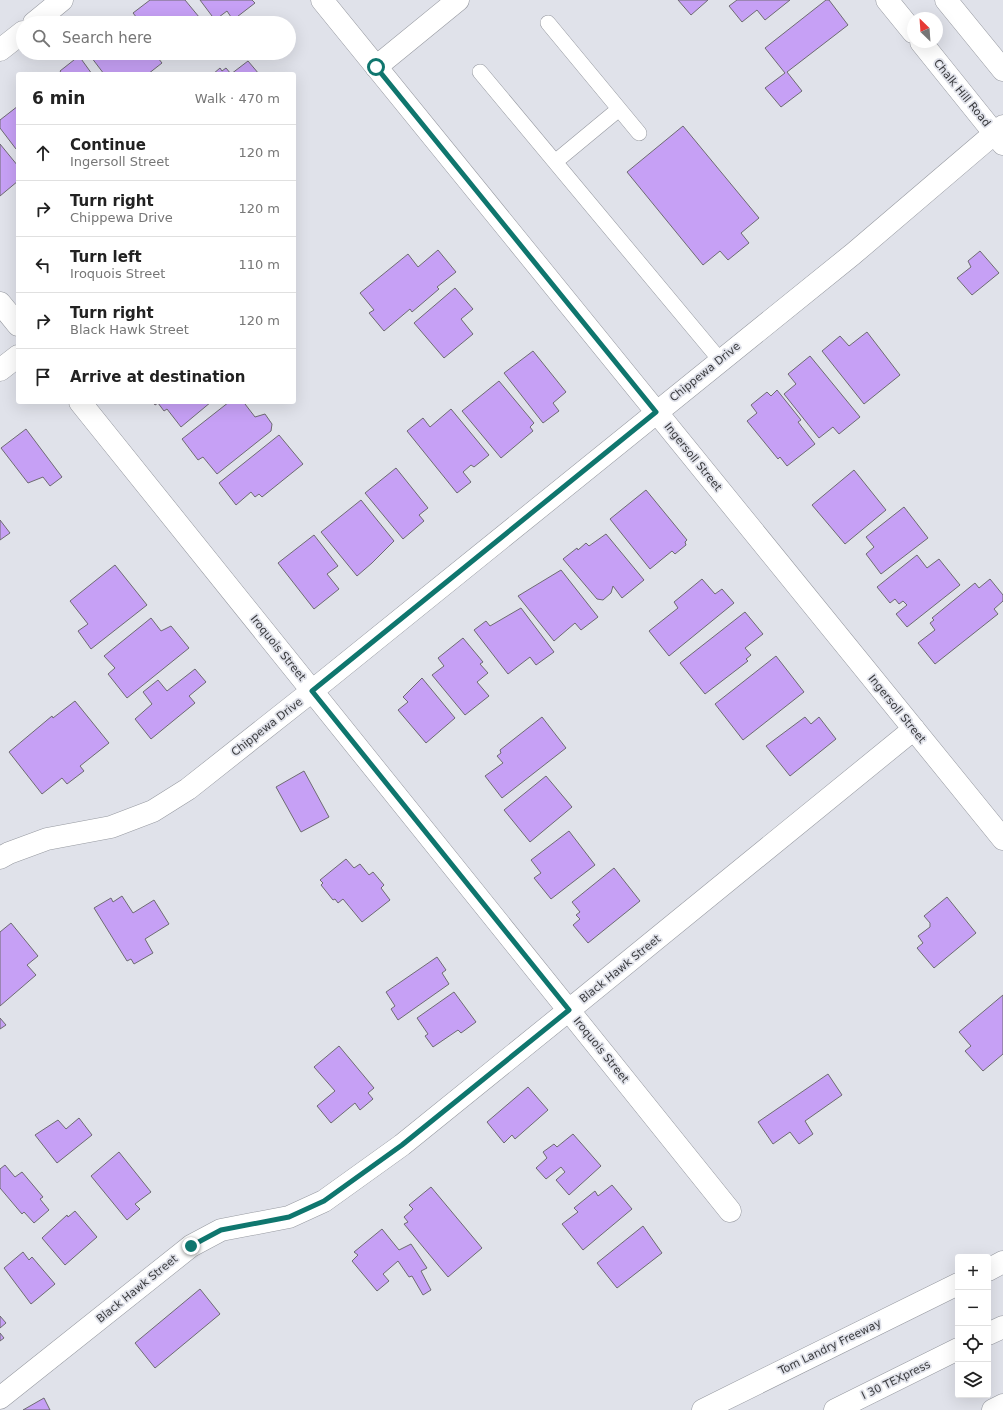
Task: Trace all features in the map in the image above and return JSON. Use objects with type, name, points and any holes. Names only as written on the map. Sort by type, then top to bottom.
[{"type":"main road","points":[[43,16],[62,0]]},
{"type":"main road","name":"Ingersoll Street","points":[[322,0],[1003,840]]},
{"type":"main road","points":[[376,67],[458,0]]},
{"type":"main road","points":[[887,0],[907,25]]},
{"type":"main road","points":[[946,0],[1003,70]]},
{"type":"main road","points":[[0,50],[16,37]]},
{"type":"main road","name":"Chalk Hill Road","points":[[926,48],[1000,134]]},
{"type":"main road","name":"Chippewa Drive","points":[[0,858],[9,853],[47,839],[111,827],[152,811],[188,790],[1000,134]]},
{"type":"main road","points":[[0,303],[16,323]]},
{"type":"main road","points":[[0,370],[16,358]]},
{"type":"main road","name":"Iroquois Street","points":[[82,404],[730,1211]]},
{"type":"main road","name":"Black Hawk Street","points":[[0,1398],[191,1246],[221,1230],[289,1217],[324,1201],[402,1145],[914,729]]},
{"type":"main road","points":[[991,1268],[1003,1262]]},
{"type":"main road","name":"Tom Landry Freeway","points":[[703,1410],[955,1285]]},
{"type":"main road","points":[[991,1333],[1003,1327]]},
{"type":"main road","name":"I 30 TEXpress","points":[[835,1410],[955,1350]]},
{"type":"main road","points":[[993,1410],[1003,1405]]},
{"type":"lane","points":[[548,23],[639,133]]},
{"type":"lane","points":[[480,72],[720,360]]},
{"type":"lane","points":[[555,162],[619,109]]},
{"type":"building","points":[[150,0],[185,0],[198,16],[135,16],[133,13]]},
{"type":"building","points":[[200,0],[252,0],[255,3],[238,16],[230,16],[227,11],[220,16],[212,16]]},
{"type":"building","points":[[678,0],[708,0],[691,15]]},
{"type":"building","points":[[737,0],[790,0],[765,20],[757,10],[742,22],[729,6]]},
{"type":"building","points":[[826,0],[829,0],[848,25],[787,72],[802,91],[781,107],[765,88],[785,73],[765,48]]},
{"type":"building","points":[[74,60],[82,60],[91,72],[61,72]]},
{"type":"building","points":[[93,60],[160,60],[162,63],[151,72],[102,72]]},
{"type":"building","points":[[248,61],[257,72],[234,72]]},
{"type":"building","points":[[220,68],[222,71],[226,68],[229,72],[215,72]]},
{"type":"building","points":[[16,108],[16,149],[0,128],[0,120]]},
{"type":"building","points":[[683,126],[759,218],[741,233],[749,243],[728,260],[720,251],[703,265],[627,172]]},
{"type":"building","points":[[0,144],[16,164],[16,183],[0,196]]},
{"type":"building","points":[[438,250],[456,272],[437,287],[439,289],[412,312],[410,309],[384,331],[369,313],[374,310],[360,293],[408,254],[418,267]]},
{"type":"building","points":[[980,251],[999,273],[972,295],[957,278],[971,267],[968,261]]},
{"type":"building","points":[[455,288],[473,309],[461,319],[473,334],[444,358],[414,323]]},
{"type":"building","points":[[867,332],[900,375],[864,404],[822,351],[840,336],[849,346]]},
{"type":"building","points":[[533,351],[566,392],[553,403],[559,411],[543,423],[504,373]]},
{"type":"building","points":[[810,356],[860,417],[839,434],[833,427],[819,438],[784,394],[796,384],[788,374]]},
{"type":"building","points":[[499,381],[534,423],[530,427],[533,431],[501,458],[462,411]]},
{"type":"building","points":[[777,390],[801,420],[798,422],[815,444],[787,466],[780,457],[778,459],[747,421],[757,413],[751,405],[767,392],[771,396]]},
{"type":"building","points":[[159,404],[209,404],[181,427],[167,409],[164,411]]},
{"type":"building","points":[[226,404],[245,404],[255,417],[265,414],[272,424],[271,431],[217,474],[203,457],[198,460],[182,439]]},
{"type":"building","points":[[451,409],[489,455],[474,467],[471,465],[463,472],[471,482],[457,493],[407,431],[423,418],[430,427]]},
{"type":"building","points":[[26,429],[62,477],[50,486],[43,477],[28,483],[1,448]]},
{"type":"building","points":[[279,435],[303,464],[262,497],[259,494],[255,497],[251,492],[236,505],[219,483]]},
{"type":"building","points":[[396,468],[428,508],[419,515],[424,521],[403,539],[365,493]]},
{"type":"building","points":[[854,470],[886,510],[845,544],[812,505]]},
{"type":"building","points":[[646,490],[687,540],[685,542],[686,545],[675,554],[672,551],[650,569],[610,519]]},
{"type":"building","points":[[361,500],[394,541],[357,576],[321,532]]},
{"type":"building","points":[[904,507],[928,538],[881,574],[866,554],[874,547],[866,537]]},
{"type":"building","points":[[0,520],[10,533],[0,540]]},
{"type":"building","points":[[606,534],[644,580],[622,598],[613,586],[611,593],[603,600],[597,599],[563,559],[577,548],[578,550],[586,543],[589,546]]},
{"type":"building","points":[[314,535],[338,566],[327,574],[339,589],[314,609],[278,563]]},
{"type":"building","points":[[917,555],[927,568],[939,559],[960,585],[907,627],[896,614],[907,605],[903,601],[899,604],[895,599],[890,603],[877,587]]},
{"type":"building","points":[[115,565],[147,605],[91,649],[78,631],[88,624],[70,601]]},
{"type":"building","points":[[561,570],[598,617],[581,630],[575,623],[554,641],[518,596]]},
{"type":"building","points":[[702,579],[715,594],[722,589],[734,603],[669,656],[649,631],[678,608],[674,602]]},
{"type":"building","points":[[990,579],[1003,595],[1003,601],[994,609],[998,614],[935,664],[918,643],[935,630],[930,623],[934,620],[932,618],[975,583],[979,588]]},
{"type":"building","points":[[521,608],[554,652],[536,665],[530,657],[508,674],[474,630],[486,621],[490,626]]},
{"type":"building","points":[[745,612],[763,634],[745,648],[751,655],[746,659],[748,661],[705,694],[680,663]]},
{"type":"building","points":[[151,618],[161,631],[171,626],[189,648],[127,698],[108,674],[115,668],[104,656]]},
{"type":"building","points":[[463,638],[483,662],[480,664],[488,673],[477,682],[489,696],[465,715],[432,675],[444,666],[438,658]]},
{"type":"building","points":[[776,656],[804,692],[743,740],[715,704]]},
{"type":"building","points":[[195,669],[206,682],[189,696],[195,703],[151,739],[135,719],[152,704],[143,692],[158,680],[167,691]]},
{"type":"building","points":[[422,678],[455,718],[426,743],[398,710],[408,702],[403,697]]},
{"type":"building","points":[[75,701],[109,743],[80,766],[84,771],[67,784],[62,778],[42,794],[9,752],[52,716],[53,718]]},
{"type":"building","points":[[542,717],[566,748],[502,798],[485,776],[503,763],[497,756],[501,753],[500,750]]},
{"type":"building","points":[[805,717],[811,724],[819,717],[836,739],[790,776],[766,746]]},
{"type":"building","points":[[304,771],[329,817],[301,832],[276,787]]},
{"type":"building","points":[[546,776],[572,807],[530,842],[504,810]]},
{"type":"building","points":[[569,831],[595,865],[551,899],[534,878],[541,873],[531,860]]},
{"type":"building","points":[[346,859],[354,868],[360,864],[369,875],[373,872],[384,885],[381,888],[390,900],[362,922],[343,899],[338,903],[335,899],[333,900],[321,885],[323,883],[320,880]]},
{"type":"building","points":[[614,868],[640,901],[588,943],[573,925],[580,919],[576,915],[580,912],[572,902]]},
{"type":"building","points":[[122,896],[133,913],[154,900],[169,924],[145,939],[153,953],[134,964],[131,959],[127,961],[94,908],[111,898],[113,902]]},
{"type":"building","points":[[947,897],[976,933],[934,968],[917,948],[923,943],[918,936],[930,927],[930,923],[924,916]]},
{"type":"building","points":[[11,923],[38,956],[27,965],[36,975],[0,1006],[0,932]]},
{"type":"building","points":[[437,957],[446,970],[442,973],[449,984],[398,1020],[391,1009],[395,1006],[386,992]]},
{"type":"building","points":[[454,992],[476,1022],[461,1033],[458,1030],[433,1047],[425,1036],[428,1034],[417,1018]]},
{"type":"building","points":[[1003,995],[1003,1054],[983,1071],[965,1051],[971,1046],[959,1032]]},
{"type":"building","points":[[0,1018],[6,1025],[0,1029]]},
{"type":"building","points":[[339,1046],[374,1088],[368,1093],[373,1099],[360,1110],[355,1103],[331,1123],[317,1106],[335,1091],[314,1067]]},
{"type":"building","points":[[828,1074],[842,1095],[805,1121],[813,1134],[799,1144],[790,1132],[773,1144],[758,1122]]},
{"type":"building","points":[[528,1087],[548,1110],[515,1139],[512,1135],[504,1143],[487,1122]]},
{"type":"building","points":[[79,1118],[92,1135],[57,1163],[35,1135],[58,1120],[66,1129]]},
{"type":"building","points":[[573,1134],[601,1166],[569,1195],[556,1180],[565,1172],[561,1167],[546,1179],[536,1168],[547,1158],[543,1152],[554,1144],[557,1147]]},
{"type":"building","points":[[119,1152],[151,1192],[135,1204],[140,1209],[127,1220],[91,1176]]},
{"type":"building","points":[[5,1165],[15,1177],[22,1172],[43,1197],[40,1199],[49,1210],[34,1223],[24,1212],[22,1214],[0,1188],[0,1169]]},
{"type":"building","points":[[612,1185],[632,1209],[583,1250],[562,1224],[578,1212],[574,1208],[595,1191],[598,1196]]},
{"type":"building","points":[[431,1187],[482,1248],[448,1277],[404,1224],[408,1222],[404,1217],[413,1209],[409,1205]]},
{"type":"building","points":[[75,1211],[97,1237],[65,1265],[42,1238],[67,1215],[68,1217]]},
{"type":"building","points":[[643,1226],[662,1253],[617,1288],[597,1263]]},
{"type":"building","points":[[382,1229],[399,1250],[411,1244],[427,1268],[421,1271],[431,1290],[423,1295],[412,1276],[409,1277],[398,1261],[383,1274],[389,1281],[377,1291],[352,1261],[358,1255],[354,1252]]},
{"type":"building","points":[[23,1252],[29,1260],[32,1257],[55,1284],[31,1304],[4,1268]]},
{"type":"building","points":[[200,1289],[220,1314],[155,1368],[135,1343]]},
{"type":"building","points":[[0,1316],[6,1323],[0,1328]]},
{"type":"building","points":[[0,1333],[4,1338],[0,1341]]},
{"type":"building","points":[[44,1398],[50,1410],[23,1410]]},
{"type":"route","points":[[191,1246],[221,1230],[289,1217],[324,1201],[402,1145],[569,1010],[312,691],[656,412],[376,67]]}]
